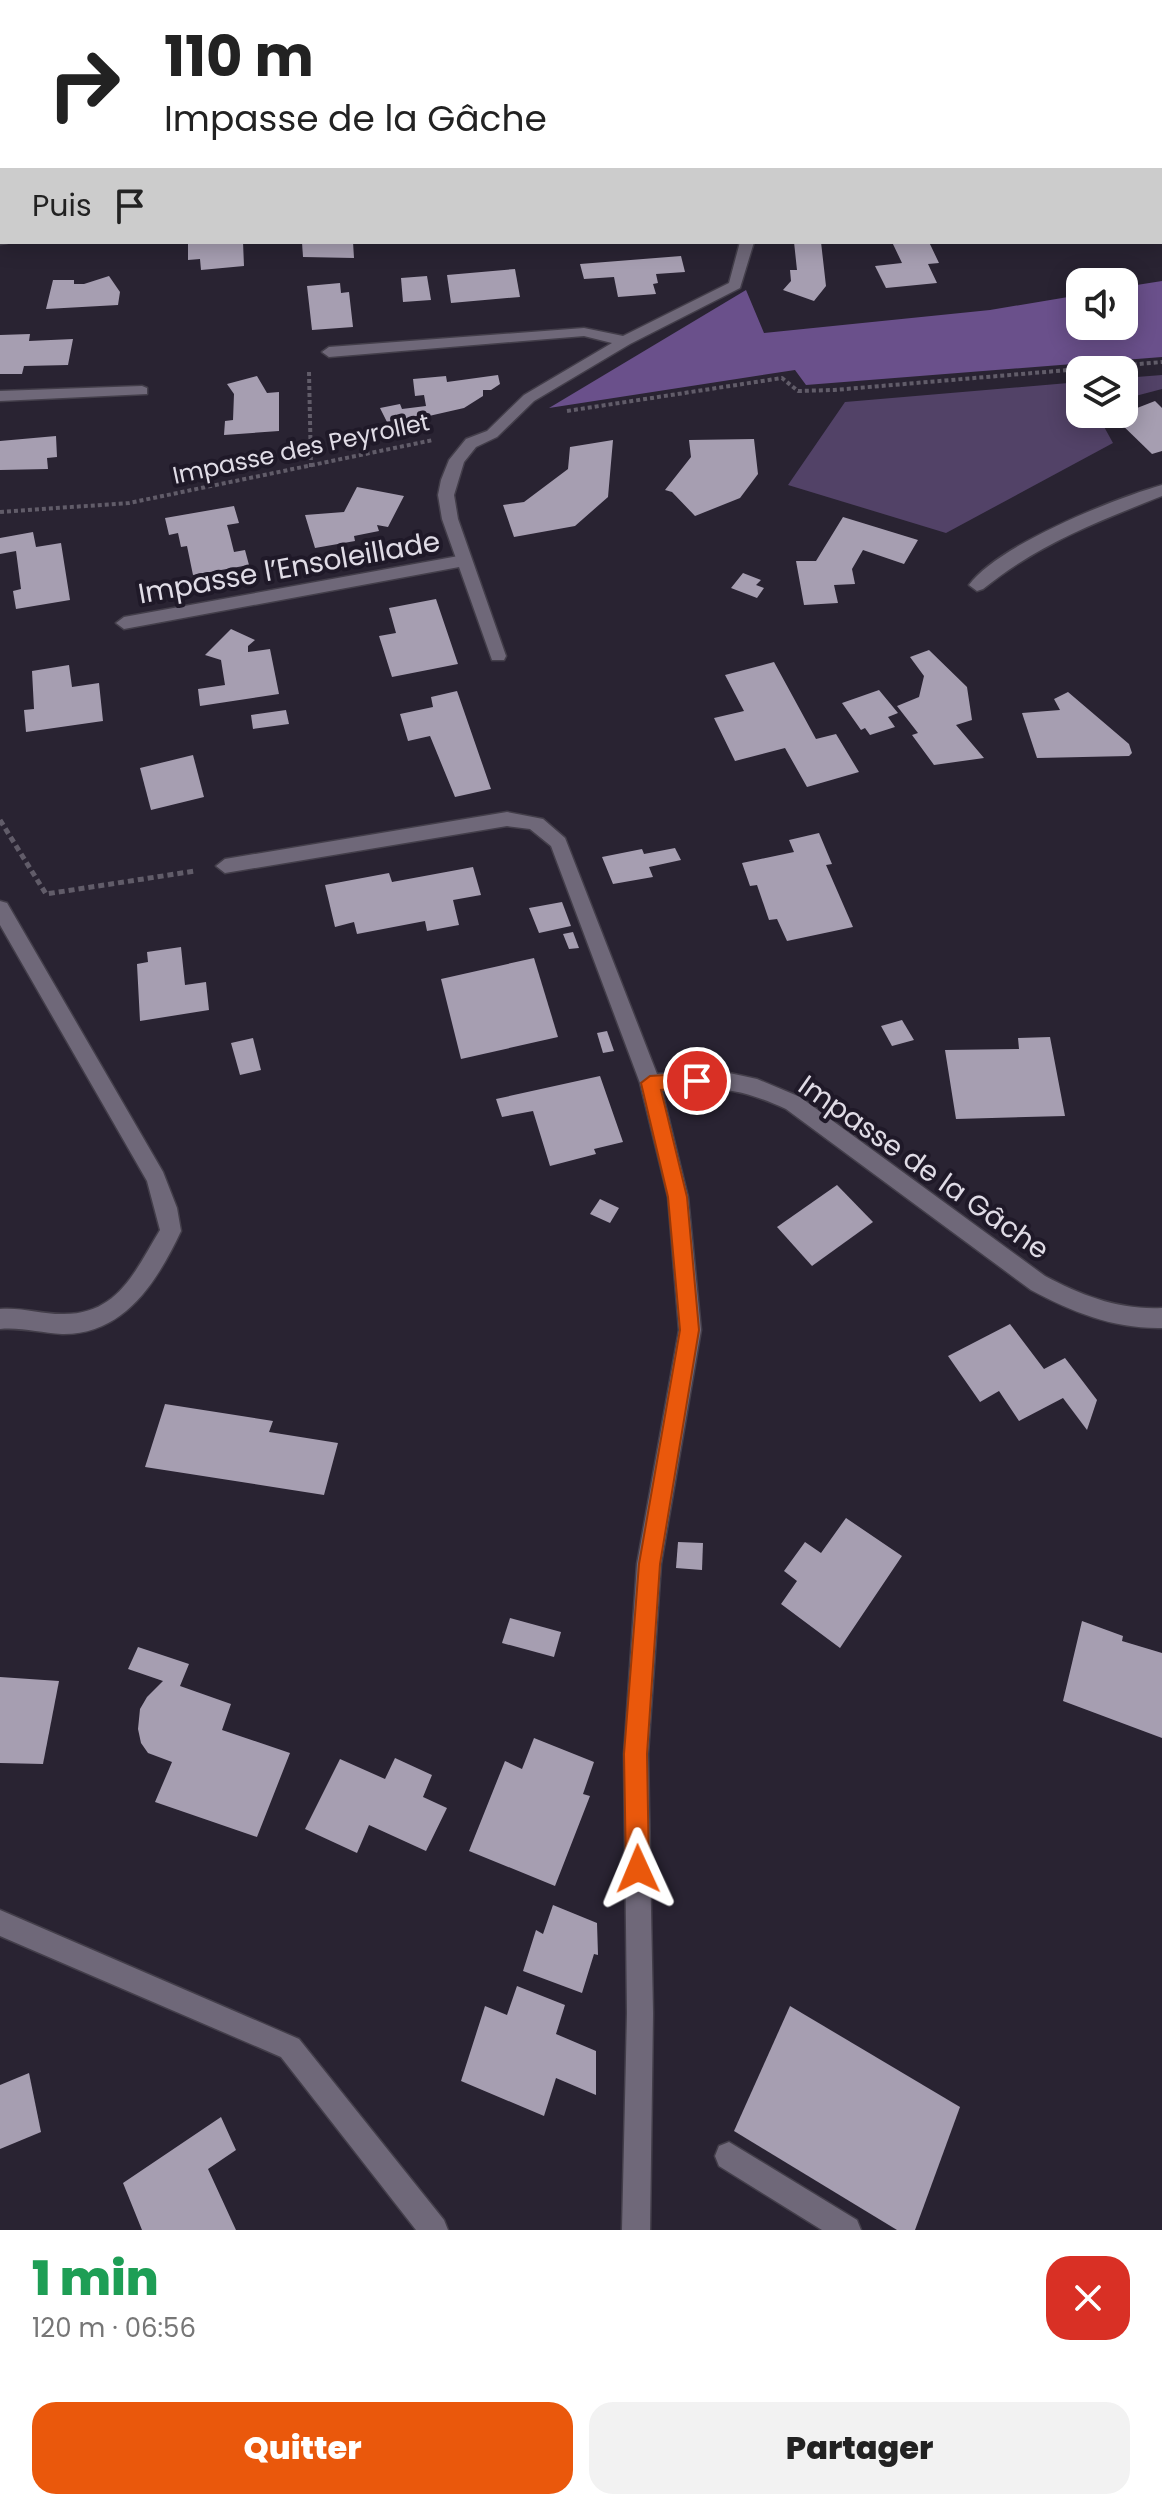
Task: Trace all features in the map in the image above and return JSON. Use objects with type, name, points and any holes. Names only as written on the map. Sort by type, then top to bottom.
[{"type":"street","points":[[498,656],[450,519],[446,495],[457,460],[471,443],[492,434],[529,398],[625,341],[735,285],[746,244]]},
{"type":"street","points":[[329,352],[584,332],[625,341]]},
{"type":"street","points":[[0,396],[142,391]]},
{"type":"street","points":[[977,585],[1012,557],[1072,526],[1162,490]]},
{"type":"street","name":"Impasse l’Ensoleillade","points":[[124,623],[464,561]]},
{"type":"street","points":[[225,866],[507,819],[530,821],[546,827],[559,843],[650,1083],[678,1197],[690,1330],[649,1564],[636,1754],[640,2013],[636,2230]]},
{"type":"street","points":[[0,908],[156,1178],[167,1208],[171,1231],[123,1306],[99,1320],[64,1325],[13,1317],[0,1319]]},
{"type":"street","name":"Impasse de la Gâche","points":[[650,1083],[720,1079],[757,1087],[793,1103],[1038,1283],[1082,1307],[1147,1319],[1162,1318]]},
{"type":"street","points":[[0,1923],[290,2048],[434,2230]]},
{"type":"street","points":[[729,2156],[847,2230]]},
{"type":"path","points":[[311,467],[309,362],[329,352]]},
{"type":"path","points":[[557,413],[782,378],[798,391],[834,390],[1162,362]]},
{"type":"path","name":"Impasse des Peyrollet","points":[[0,512],[129,503],[455,436],[471,443]]},
{"type":"path","points":[[0,820],[46,894],[225,866]]},
{"type":"shaded area","points":[[1162,281],[1162,357],[1066,356],[1066,365],[806,385],[795,370],[549,408],[746,290],[764,333],[990,310],[1066,297],[1066,340],[1138,340],[1138,285]]},
{"type":"shaded area","points":[[1162,375],[1162,389],[1138,395],[1138,377]]},
{"type":"shaded area","points":[[1066,383],[1066,428],[1105,428],[1113,443],[946,533],[788,485],[845,402]]},
{"type":"building","points":[[188,244],[243,244],[244,266],[201,270],[200,259],[188,260]]},
{"type":"building","points":[[302,244],[353,244],[354,258],[303,257]]},
{"type":"building","points":[[794,244],[821,244],[826,286],[814,301],[783,290],[791,281],[790,270],[797,270]]},
{"type":"building","points":[[893,244],[930,244],[939,263],[928,264],[937,283],[886,288],[875,266],[902,263]]},
{"type":"building","points":[[681,256],[685,272],[656,274],[658,283],[653,284],[656,294],[618,297],[614,277],[584,279],[580,264]]},
{"type":"building","points":[[515,269],[520,297],[451,303],[447,275]]},
{"type":"building","points":[[109,276],[120,292],[118,305],[46,309],[53,280],[74,280],[74,284],[84,284]]},
{"type":"building","points":[[427,276],[431,300],[403,302],[401,278]]},
{"type":"building","points":[[340,283],[341,293],[349,292],[353,327],[312,330],[307,286]]},
{"type":"building","points":[[30,334],[29,341],[73,339],[68,365],[24,366],[22,374],[0,374],[0,335]]},
{"type":"building","points":[[498,375],[500,384],[491,390],[483,390],[483,396],[464,408],[407,421],[405,418],[387,422],[380,408],[400,404],[402,409],[426,406],[424,395],[415,396],[413,379],[446,376],[447,382]]},
{"type":"building","points":[[257,376],[267,393],[279,392],[279,431],[224,435],[225,421],[233,420],[234,394],[227,384]]},
{"type":"building","points":[[1155,401],[1162,408],[1162,451],[1152,454],[1125,428],[1138,428],[1138,408]]},
{"type":"building","points":[[56,436],[57,457],[47,458],[48,469],[0,470],[0,441]]},
{"type":"building","points":[[754,439],[758,474],[740,498],[695,516],[672,492],[665,490],[691,457],[689,440]]},
{"type":"building","points":[[613,440],[608,497],[575,526],[514,537],[503,505],[524,502],[568,469],[570,447]]},
{"type":"building","points":[[357,487],[404,496],[388,527],[377,525],[379,531],[354,536],[355,541],[315,548],[305,515],[344,512]]},
{"type":"building","points":[[234,506],[239,523],[227,525],[234,552],[245,550],[249,565],[193,575],[187,546],[181,547],[178,533],[169,535],[165,518]]},
{"type":"building","points":[[843,517],[918,540],[904,564],[863,550],[852,569],[855,584],[834,585],[838,603],[804,605],[796,561],[816,561]]},
{"type":"building","points":[[33,532],[36,547],[61,543],[70,600],[16,609],[13,591],[21,589],[16,551],[0,554],[0,538]]},
{"type":"building","points":[[743,573],[761,580],[756,585],[764,588],[757,598],[731,588]]},
{"type":"building","points":[[436,599],[458,664],[392,677],[379,636],[396,633],[389,608]]},
{"type":"building","points":[[231,629],[255,640],[248,646],[248,652],[270,649],[279,694],[200,706],[198,689],[225,685],[221,660],[205,655]]},
{"type":"building","points":[[929,650],[967,687],[972,720],[956,725],[984,758],[934,765],[912,735],[918,733],[897,706],[919,697],[924,676],[910,657]]},
{"type":"building","points":[[774,662],[816,739],[836,734],[859,772],[807,787],[785,748],[735,761],[714,718],[744,711],[725,675]]},
{"type":"building","points":[[69,665],[72,687],[99,683],[103,721],[26,732],[24,710],[34,709],[32,671]]},
{"type":"building","points":[[879,690],[898,713],[888,717],[895,727],[870,735],[865,728],[861,730],[842,703]]},
{"type":"building","points":[[457,691],[491,789],[455,797],[430,736],[408,741],[400,714],[433,707],[431,697]]},
{"type":"building","points":[[1068,692],[1129,744],[1132,753],[1129,756],[1037,758],[1022,713],[1060,710],[1054,699]]},
{"type":"building","points":[[286,710],[289,724],[253,729],[251,715]]},
{"type":"building","points":[[193,755],[204,797],[151,810],[140,768]]},
{"type":"building","points":[[819,833],[832,864],[826,865],[853,927],[787,941],[777,919],[769,920],[757,885],[750,886],[742,863],[794,852],[789,840]]},
{"type":"building","points":[[675,848],[681,860],[649,867],[653,877],[613,884],[602,857],[642,849],[644,854]]},
{"type":"building","points":[[473,867],[481,895],[453,900],[459,925],[427,931],[425,921],[357,934],[354,922],[335,927],[325,885],[389,873],[392,882]]},
{"type":"building","points":[[562,902],[571,926],[539,933],[529,908]]},
{"type":"building","points":[[573,932],[579,948],[569,949],[563,934]]},
{"type":"building","points":[[181,947],[185,985],[206,982],[209,1010],[140,1021],[137,964],[148,962],[147,952]]},
{"type":"building","points":[[534,958],[558,1037],[461,1059],[441,979]]},
{"type":"building","points":[[902,1020],[914,1040],[892,1046],[881,1026]]},
{"type":"building","points":[[607,1031],[614,1051],[603,1053],[597,1033]]},
{"type":"building","points":[[1050,1037],[1065,1116],[956,1119],[945,1050],[1019,1049],[1018,1038]]},
{"type":"building","points":[[253,1038],[261,1070],[240,1075],[231,1043]]},
{"type":"building","points":[[600,1076],[623,1142],[594,1149],[596,1154],[550,1166],[533,1111],[502,1117],[496,1099]]},
{"type":"building","points":[[837,1185],[873,1222],[812,1266],[777,1227]]},
{"type":"building","points":[[600,1199],[619,1208],[610,1223],[590,1214]]},
{"type":"building","points":[[1010,1324],[1044,1369],[1065,1358],[1097,1400],[1087,1430],[1063,1398],[1019,1421],[999,1391],[980,1402],[948,1356]]},
{"type":"building","points":[[165,1404],[273,1421],[269,1432],[338,1443],[324,1495],[145,1467]]},
{"type":"building","points":[[846,1518],[902,1556],[840,1648],[781,1604],[797,1581],[784,1571],[805,1542],[821,1553]]},
{"type":"building","points":[[678,1542],[703,1543],[702,1570],[676,1568]]},
{"type":"building","points":[[510,1618],[561,1632],[554,1657],[502,1643]]},
{"type":"building","points":[[1082,1621],[1123,1636],[1122,1641],[1162,1653],[1162,1738],[1063,1701]]},
{"type":"building","points":[[138,1647],[189,1664],[180,1686],[231,1704],[222,1730],[290,1753],[257,1837],[155,1802],[172,1762],[148,1753],[141,1743],[138,1729],[140,1709],[163,1681],[128,1669]]},
{"type":"building","points":[[0,1677],[59,1681],[43,1764],[0,1763]]},
{"type":"building","points":[[534,1738],[594,1762],[583,1794],[590,1796],[555,1886],[469,1851],[505,1761],[522,1769]]},
{"type":"building","points":[[395,1758],[432,1775],[423,1797],[447,1808],[426,1851],[369,1825],[357,1853],[305,1829],[340,1759],[385,1779]]},
{"type":"building","points":[[553,1905],[597,1923],[598,1955],[594,1954],[582,1993],[523,1971],[536,1930],[543,1934]]},
{"type":"building","points":[[517,1986],[565,2005],[556,2034],[596,2051],[596,2095],[556,2078],[544,2116],[461,2081],[485,2006],[507,2015]]},
{"type":"building","points":[[790,2006],[960,2107],[915,2230],[897,2230],[734,2131]]},
{"type":"building","points":[[29,2073],[41,2132],[0,2149],[0,2085]]},
{"type":"building","points":[[221,2117],[236,2150],[208,2169],[236,2230],[142,2230],[123,2183]]},
{"type":"route","points":[[638,1869],[636,1754],[649,1564],[690,1330],[678,1197],[650,1083],[697,1081]]}]
